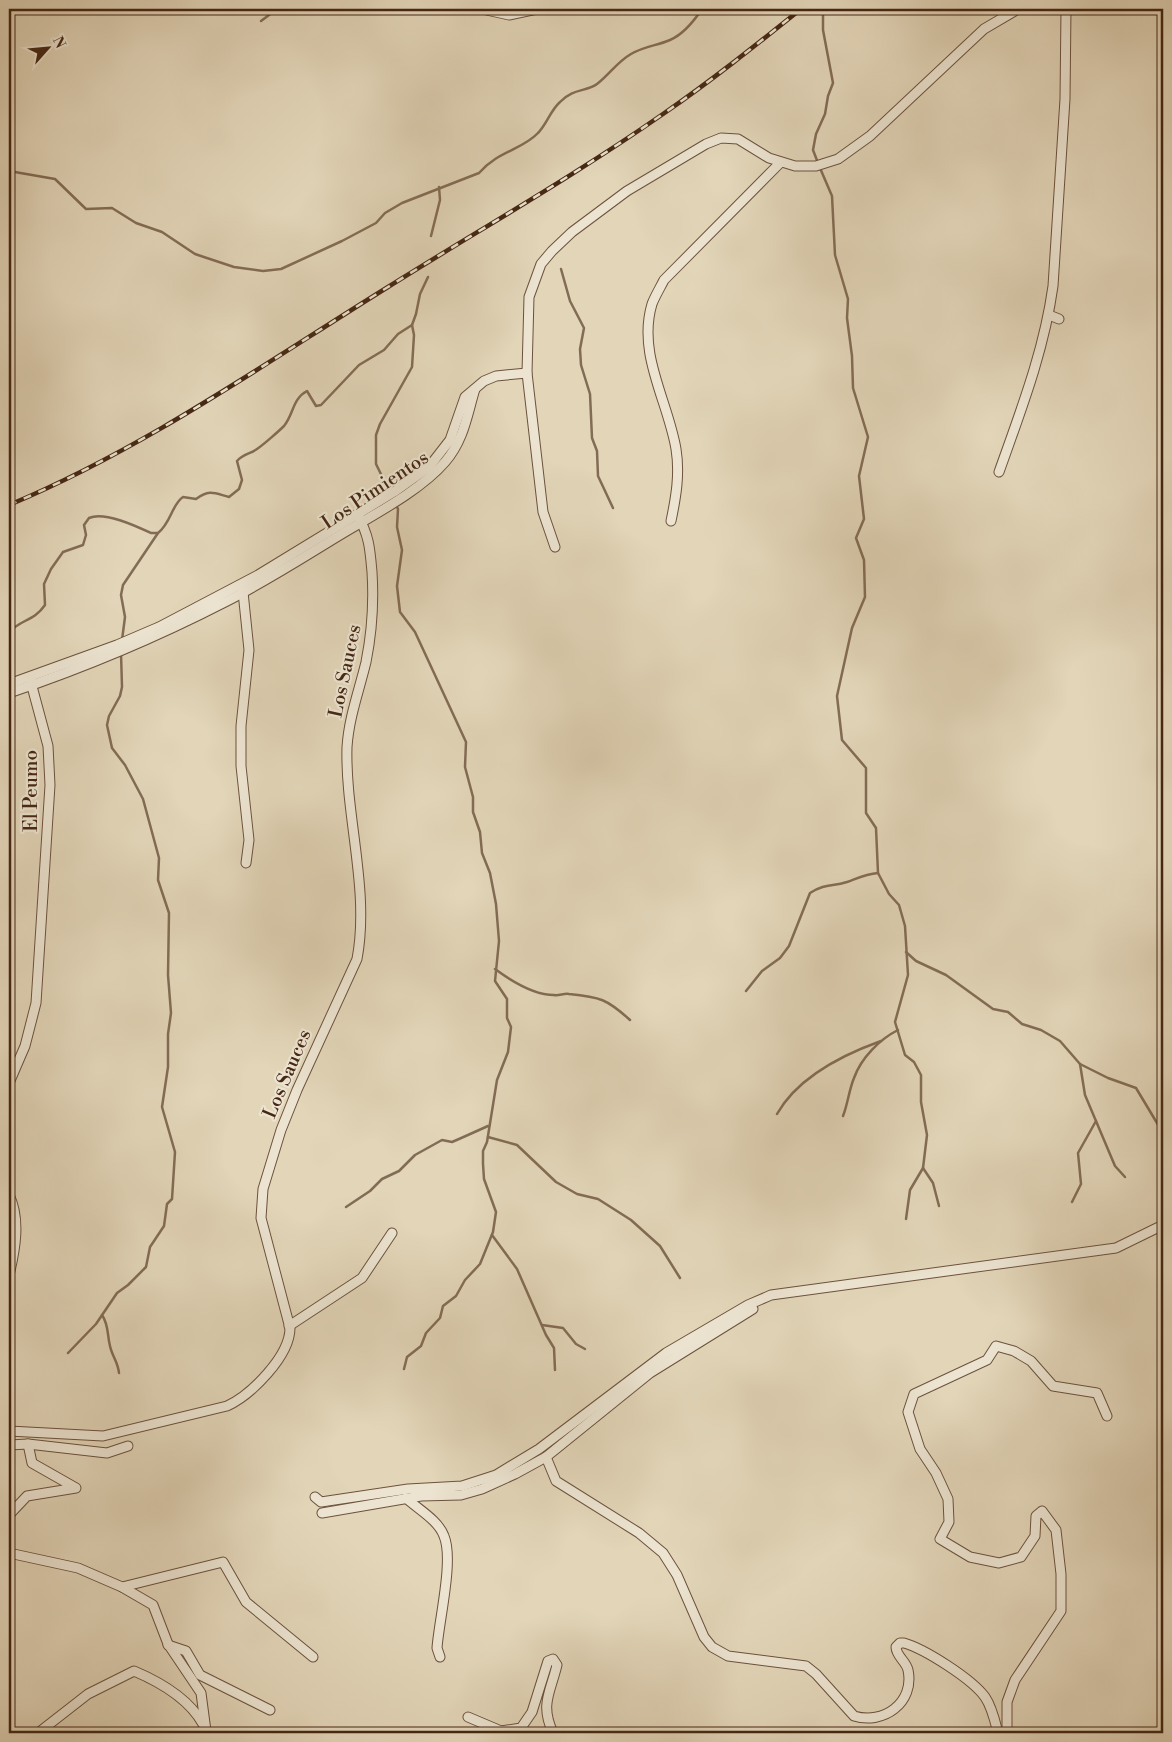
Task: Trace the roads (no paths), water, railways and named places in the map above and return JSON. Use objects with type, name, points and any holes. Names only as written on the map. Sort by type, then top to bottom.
[{"type":"street","points":[[482,9],[523,14],[537,9]]},
{"type":"street","points":[[555,547],[543,512],[527,372],[529,297],[534,278],[541,264],[572,232],[627,191],[706,144],[721,138],[738,139],[780,163],[795,166],[816,166],[838,159],[853,151],[958,52],[984,30],[1018,9]]},
{"type":"street","points":[[999,472],[1039,358],[1049,315],[1053,286],[1065,99],[1066,9]]},
{"type":"street","points":[[671,521],[677,496],[678,471],[676,448],[652,365],[648,340],[652,304],[664,280],[780,163]]},
{"type":"street","points":[[1049,315],[1059,319]]},
{"type":"street","name":"Los Pimientos","points":[[9,693],[30,681],[197,609],[430,476],[445,462],[462,436],[475,389],[496,376],[527,372]]},
{"type":"street","name":"Los Pimientos","points":[[9,684],[30,681],[115,653],[243,592],[359,518]]},
{"type":"street","name":"Los Sauces","points":[[9,1431],[103,1436],[226,1406],[242,1398],[280,1358],[290,1338],[289,1326],[264,1235],[261,1204],[263,1189],[281,1130],[297,1090],[357,958],[360,943],[360,899],[347,749],[352,707],[371,634],[374,597],[370,540],[359,518]]},
{"type":"street","points":[[243,592],[249,650],[241,726],[241,766],[249,840],[246,863]]},
{"type":"street","name":"El Peumo","points":[[9,1083],[25,1046],[33,1021],[41,953],[50,762],[45,731],[30,681]]},
{"type":"street","points":[[9,1195],[14,1211],[15,1238],[9,1275]]},
{"type":"street","points":[[315,1497],[321,1502],[408,1489],[462,1486],[496,1475],[539,1449],[666,1353],[748,1304],[771,1295],[1116,1248],[1163,1225]]},
{"type":"street","points":[[289,1326],[362,1278],[392,1233]]},
{"type":"street","points":[[322,1513],[406,1498],[461,1495],[482,1489],[515,1474],[546,1457],[650,1373],[753,1309]]},
{"type":"street","points":[[1007,1733],[1007,1702],[1014,1680],[1060,1611],[1061,1574],[1056,1530],[1042,1511],[1036,1516],[1035,1536],[1021,1556],[999,1563],[970,1557],[940,1539],[949,1522],[948,1499],[936,1473],[920,1449],[908,1412],[914,1394],[987,1360],[996,1346],[1014,1352],[1031,1361],[1053,1386],[1097,1393],[1107,1416]]},
{"type":"street","points":[[9,1445],[28,1444],[106,1453],[128,1446]]},
{"type":"street","points":[[9,1515],[27,1496],[76,1488],[32,1463],[28,1444]]},
{"type":"street","points":[[546,1457],[556,1481],[639,1533],[662,1553],[677,1575],[704,1638],[719,1652],[728,1656],[806,1666],[816,1674],[854,1716],[876,1719],[887,1714],[902,1703],[909,1678],[908,1668],[896,1651],[896,1647],[900,1643],[909,1644],[960,1674],[979,1690],[990,1706],[998,1733]]},
{"type":"street","points":[[406,1498],[435,1522],[445,1536],[446,1579],[437,1648],[440,1657]]},
{"type":"street","points":[[9,1553],[78,1568],[122,1587],[154,1605],[168,1644],[201,1693],[205,1732]]},
{"type":"street","points":[[122,1587],[223,1562],[246,1602],[313,1657]]},
{"type":"street","points":[[168,1644],[186,1652],[200,1675],[270,1710]]},
{"type":"street","points":[[468,1717],[492,1729],[501,1731],[521,1728],[532,1712],[548,1661],[554,1659],[557,1665],[545,1710],[546,1717],[554,1733]]},
{"type":"street","points":[[38,1733],[88,1694],[134,1671],[150,1678],[194,1709],[205,1732]]},
{"type":"waterway","points":[[261,21],[277,9]]},
{"type":"waterway","points":[[9,171],[55,179],[86,209],[112,208],[136,223],[162,232],[195,254],[234,267],[263,271],[281,269],[376,223],[385,213],[402,203],[479,173],[494,160],[532,139],[554,109],[570,94],[597,84],[631,54],[665,42],[680,34],[702,9]]},
{"type":"waterway","points":[[818,163],[813,150],[816,134],[825,114],[828,96],[833,83],[823,30],[823,9]]},
{"type":"waterway","points":[[820,168],[832,196],[835,255],[848,299],[847,318],[852,356],[853,388],[868,437],[859,476],[864,519],[856,538],[864,560],[865,597],[852,628],[837,696],[842,740],[866,768],[866,813],[876,828],[878,873],[889,894],[899,905],[905,926],[908,975],[895,1022],[905,1055],[914,1062],[921,1075],[921,1102],[927,1135],[923,1168],[910,1190],[906,1219]]},
{"type":"waterway","points":[[431,236],[440,200],[439,187]]},
{"type":"waterway","points":[[561,269],[570,301],[584,328],[580,349],[581,365],[590,394],[592,438],[597,451],[598,476],[613,508]]},
{"type":"waterway","points":[[9,632],[37,614],[45,605],[44,584],[51,569],[63,552],[83,545],[86,535],[84,525],[89,518],[103,516],[129,523],[151,533],[158,533],[166,524],[176,504],[183,497],[196,499],[209,493],[229,497],[239,489],[242,480],[237,461],[260,447],[284,426],[298,398],[302,394],[307,391],[316,406],[321,405],[359,365],[384,350],[398,334],[412,325],[420,294],[428,277]]},
{"type":"waterway","points":[[404,1369],[407,1357],[421,1346],[426,1333],[440,1318],[443,1306],[456,1296],[465,1280],[480,1264],[493,1232],[496,1212],[484,1179],[483,1151],[487,1142],[497,1080],[508,1052],[511,1027],[507,1018],[507,999],[495,981],[499,941],[496,904],[490,873],[482,853],[480,832],[473,812],[473,797],[465,767],[466,742],[415,632],[400,612],[397,586],[402,550],[397,527],[398,509],[376,464],[376,435],[380,424],[412,367],[414,335],[412,325]]},
{"type":"waterway","points":[[122,640],[125,617],[121,595],[123,585],[158,533]]},
{"type":"waterway","points":[[68,1353],[96,1324],[117,1293],[146,1267],[150,1247],[164,1226],[167,1204],[172,1199],[175,1152],[162,1107],[168,1067],[168,1034],[171,1013],[168,975],[169,913],[158,880],[159,858],[143,799],[125,765],[112,748],[107,725],[122,687],[121,653]]},
{"type":"waterway","points":[[746,991],[762,971],[780,958],[789,946],[810,893],[825,886],[878,873]]},
{"type":"waterway","points":[[906,952],[916,961],[946,975],[993,1009],[1008,1012],[1022,1024],[1041,1030],[1060,1041],[1080,1064],[1108,1078],[1136,1088],[1163,1133]]},
{"type":"waterway","points":[[495,969],[530,990],[546,994],[580,995],[602,1000],[609,1003],[630,1020]]},
{"type":"waterway","points":[[843,1116],[852,1083],[861,1063],[878,1044],[898,1030]]},
{"type":"waterway","points":[[777,1114],[786,1101],[809,1078],[836,1060],[881,1041]]},
{"type":"waterway","points":[[1080,1064],[1085,1095],[1115,1166],[1125,1177]]},
{"type":"waterway","points":[[1072,1202],[1081,1184],[1078,1153],[1096,1121]]},
{"type":"waterway","points":[[346,1207],[370,1191],[382,1179],[399,1171],[415,1155],[442,1140],[452,1142],[488,1126]]},
{"type":"waterway","points":[[488,1137],[517,1145],[556,1182],[577,1194],[598,1199],[631,1220],[660,1246],[680,1278]]},
{"type":"waterway","points":[[923,1168],[933,1183],[939,1206]]},
{"type":"waterway","points":[[492,1235],[517,1269],[546,1335],[554,1348],[555,1370]]},
{"type":"waterway","points":[[102,1315],[106,1323],[111,1350],[119,1373]]},
{"type":"waterway","points":[[542,1325],[563,1328],[576,1344],[585,1349]]},
{"type":"railway","points":[[9,505],[59,483],[155,432],[561,181],[681,101],[801,9]]}]
